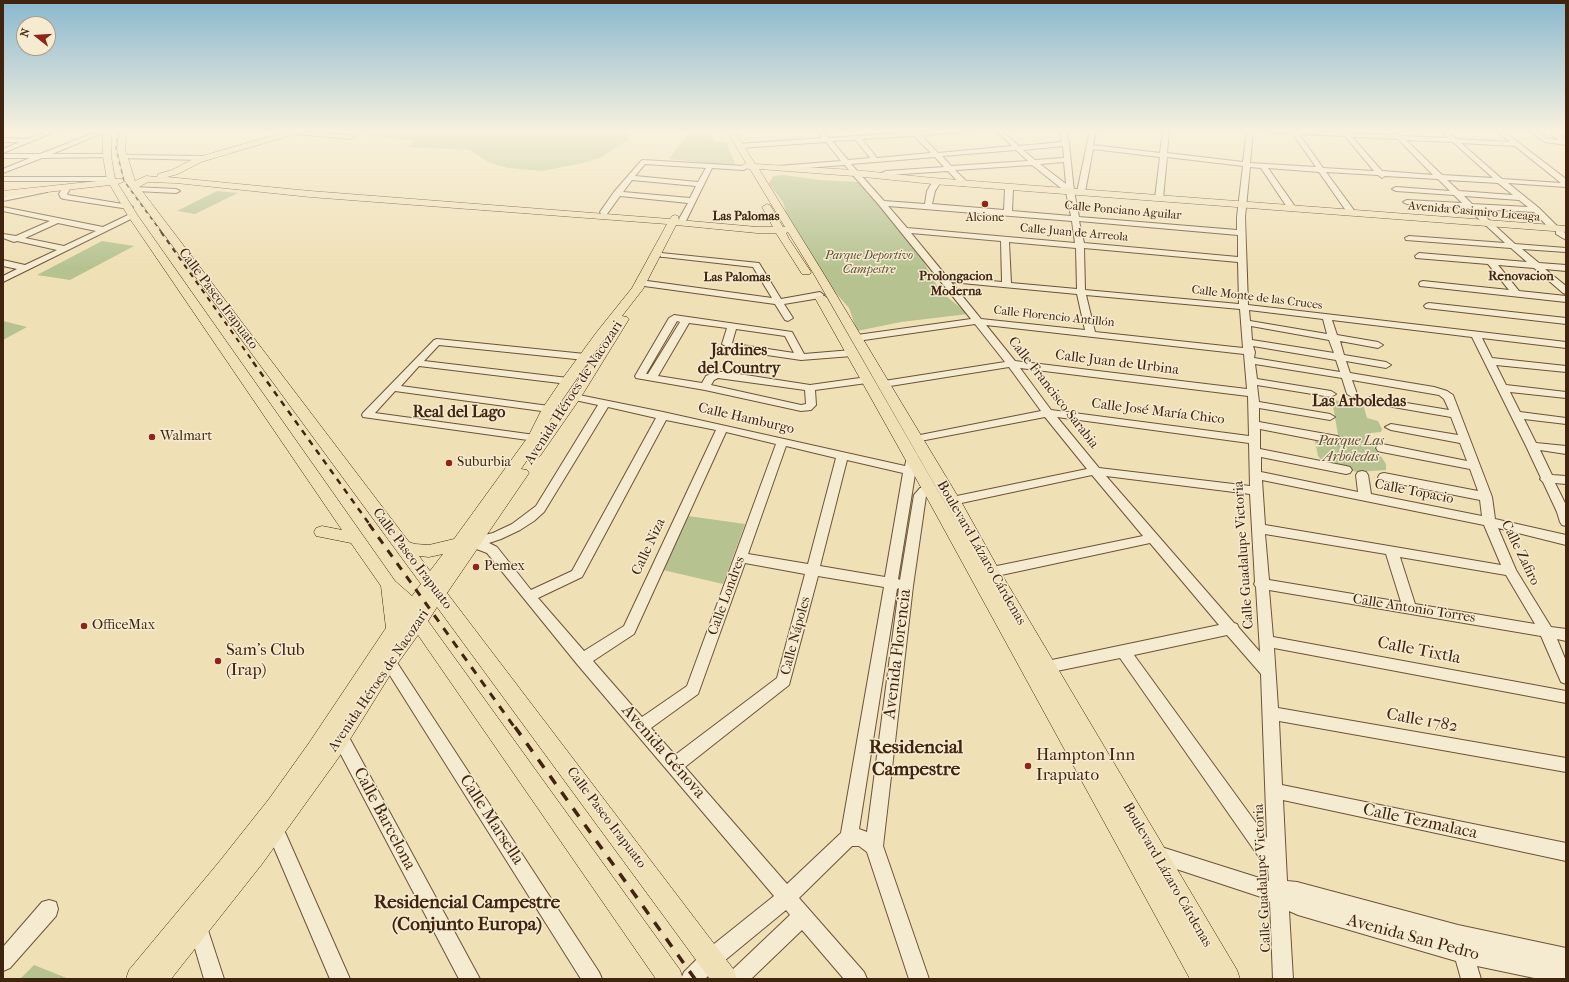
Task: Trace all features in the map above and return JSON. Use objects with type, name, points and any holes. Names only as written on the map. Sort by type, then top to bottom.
[{"type":"main road","name":"Calle Paseo Irapuato","points":[[109,176],[110,180],[131,211],[356,538],[390,585],[416,615],[671,979]]},
{"type":"main road","name":"Calle Paseo Irapuato","points":[[133,176],[402,546],[725,979]]},
{"type":"main road","points":[[135,179],[141,176]]},
{"type":"main road","points":[[135,179],[153,176]]},
{"type":"main road","points":[[201,176],[222,183]]},
{"type":"main road","name":"Boulevard Lázaro Cárdenas","points":[[750,176],[782,228],[868,380],[911,464],[930,489],[1203,979]]},
{"type":"main road","name":"Boulevard Lázaro Cárdenas","points":[[756,176],[761,179],[782,228],[857,338],[1228,979]]},
{"type":"main road","points":[[761,179],[765,176]]},
{"type":"main road","points":[[874,176],[936,183],[1216,204],[1232,201],[1241,209]]},
{"type":"main road","points":[[866,185],[869,181],[879,177],[1070,193],[1081,192],[1159,198],[1216,204],[1232,210],[1241,209]]},
{"type":"main road","points":[[3,190],[110,180],[135,179],[189,181],[222,183],[271,191],[604,212],[678,220]]},
{"type":"main road","points":[[3,194],[68,187],[110,180]]},
{"type":"main road","points":[[369,196],[782,228]]},
{"type":"main road","name":"Avenida Casimiro Liceaga","points":[[1241,209],[1292,208],[1421,218],[1562,232]]},
{"type":"main road","name":"Avenida Casimiro Liceaga","points":[[1241,209],[1261,209],[1490,225]]},
{"type":"main road","name":"Avenida Héroes de Nacozari","points":[[138,979],[218,882],[276,806],[316,749],[416,615],[664,255],[678,220]]},
{"type":"main road","name":"Avenida Héroes de Nacozari","points":[[467,543],[534,438],[549,409],[571,389],[585,357],[643,284],[668,232],[678,220]]},
{"type":"main road","points":[[756,227],[782,228]]},
{"type":"main road","points":[[322,532],[356,538]]},
{"type":"main road","points":[[402,546],[414,550],[430,551],[467,543]]},
{"type":"main road","points":[[390,585],[395,629]]},
{"type":"main road","name":"Avenida Héroes de Nacozari","points":[[156,979],[198,928],[275,829],[355,717],[360,698],[371,676],[381,663],[395,629],[416,615]]},
{"type":"street","name":"Avenida Héroes de Nacozari","points":[[678,220],[693,201],[705,176]]},
{"type":"street","name":"Calle Francisco Sarabia","points":[[857,176],[944,279],[1095,471],[1232,628],[1267,671]]},
{"type":"street","points":[[957,176],[965,184]]},
{"type":"street","points":[[1050,176],[1070,193]]},
{"type":"street","points":[[1068,176],[1070,193],[1080,246],[1081,291],[1091,335]]},
{"type":"street","points":[[1081,192],[1084,176]]},
{"type":"street","points":[[1159,198],[1161,176]]},
{"type":"street","name":"Calle Guadalupe Victoria","points":[[1245,176],[1241,209],[1244,308],[1250,351],[1255,425],[1255,476],[1275,791],[1277,867],[1274,892],[1283,979]]},
{"type":"street","points":[[1270,176],[1292,208]]},
{"type":"street","points":[[1325,176],[1352,213]]},
{"type":"street","points":[[1383,176],[1421,218]]},
{"type":"street","points":[[1422,176],[1566,184]]},
{"type":"street","points":[[1494,176],[1562,232]]},
{"type":"street","points":[[1556,176],[1566,184]]},
{"type":"street","points":[[1440,177],[1468,206],[1512,245],[1562,285],[1566,291]]},
{"type":"street","points":[[3,178],[110,180]]},
{"type":"street","points":[[604,212],[630,178],[701,184]]},
{"type":"street","points":[[135,179],[176,191]]},
{"type":"street","points":[[928,206],[931,191],[936,183]]},
{"type":"street","points":[[68,187],[63,194],[64,196],[131,211]]},
{"type":"street","points":[[3,199],[53,188]]},
{"type":"street","points":[[1008,214],[1009,189]]},
{"type":"street","points":[[1396,189],[1522,198]]},
{"type":"street","points":[[617,194],[693,201]]},
{"type":"street","points":[[1407,202],[1536,210]]},
{"type":"street","name":"Calle Ponciano Aguilar","points":[[882,204],[928,206],[1076,220],[1242,233]]},
{"type":"street","points":[[3,209],[104,230]]},
{"type":"street","points":[[3,279],[104,230],[131,211]]},
{"type":"street","points":[[3,244],[56,221]]},
{"type":"street","name":"Calle Juan de Arreola","points":[[903,230],[1243,260]]},
{"type":"street","points":[[3,236],[65,249]]},
{"type":"street","points":[[1409,238],[1566,250]]},
{"type":"street","points":[[1005,239],[1007,286]]},
{"type":"street","points":[[664,255],[756,265],[788,318]]},
{"type":"street","points":[[1419,256],[1566,268]]},
{"type":"street","points":[[1491,262],[1516,293]]},
{"type":"street","points":[[3,263],[26,268]]},
{"type":"street","name":"Calle Monte de las Cruces","points":[[944,279],[1007,286],[1081,291],[1244,308],[1566,346]]},
{"type":"street","points":[[643,284],[778,302],[820,295]]},
{"type":"street","points":[[1423,284],[1566,299]]},
{"type":"street","points":[[1429,306],[1566,321]]},
{"type":"street","points":[[800,357],[789,334],[674,318],[640,376],[705,387],[801,408],[807,408],[810,405],[810,388]]},
{"type":"street","points":[[1327,318],[1352,394]]},
{"type":"street","name":"Calle Florencio Antillón","points":[[857,338],[976,321],[1091,335],[1250,351]]},
{"type":"street","points":[[1247,323],[1378,345]]},
{"type":"street","points":[[732,326],[727,344],[729,345],[800,357],[852,353]]},
{"type":"street","points":[[1476,336],[1504,388],[1565,516]]},
{"type":"street","points":[[534,438],[367,415],[437,342],[585,357]]},
{"type":"street","points":[[1250,351],[1341,357],[1386,365]]},
{"type":"street","points":[[1250,351],[1346,376]]},
{"type":"street","points":[[1490,361],[1566,369]]},
{"type":"street","name":"Calle Hamburgo","points":[[416,363],[571,389],[605,403],[842,456],[911,464]]},
{"type":"street","name":"Calle Juan de Urbina","points":[[884,384],[1012,364],[1253,393]]},
{"type":"street","points":[[705,387],[710,378],[716,375],[726,375],[810,388],[868,380]]},
{"type":"street","name":"Calle Zafiro","points":[[1346,376],[1443,393],[1448,397],[1486,497],[1489,522],[1510,571],[1546,631],[1566,678]]},
{"type":"street","points":[[393,388],[549,409]]},
{"type":"street","points":[[1504,388],[1566,395]]},
{"type":"street","points":[[1253,393],[1331,394]]},
{"type":"street","points":[[1253,393],[1330,417]]},
{"type":"street","points":[[1370,400],[1456,416]]},
{"type":"street","points":[[467,543],[497,536],[510,530],[530,518],[540,509],[605,403]]},
{"type":"street","name":"Calle José María Chico","points":[[915,439],[1048,413],[1255,446],[1346,470]]},
{"type":"street","points":[[529,597],[577,574],[663,415]]},
{"type":"street","points":[[1517,415],[1566,421]]},
{"type":"street","points":[[1255,425],[1337,440]]},
{"type":"street","points":[[1391,426],[1465,440]]},
{"type":"street","name":"Calle Niza","points":[[582,660],[629,630],[722,428]]},
{"type":"street","name":"Calle Londres","points":[[640,727],[692,690],[782,442]]},
{"type":"street","points":[[1532,446],[1566,450]]},
{"type":"street","points":[[1382,448],[1475,466]]},
{"type":"street","name":"Calle Nápoles","points":[[673,766],[784,681],[842,456]]},
{"type":"street","name":"Avenida Florencia","points":[[848,837],[911,464]]},
{"type":"street","points":[[952,501],[1095,471],[1256,490]]},
{"type":"street","points":[[1362,475],[1365,498]]},
{"type":"street","name":"Calle Topacio","points":[[1255,476],[1489,522],[1566,540]]},
{"type":"street","points":[[1384,477],[1486,497]]},
{"type":"street","points":[[1546,478],[1566,480]]},
{"type":"street","name":"Avenida Florencia","points":[[874,846],[906,586],[920,495],[924,490],[930,489]]},
{"type":"street","points":[[1258,528],[1510,571]]},
{"type":"street","points":[[992,572],[1153,538]]},
{"type":"street","name":"Avenida Génova","points":[[467,543],[485,546],[492,550],[582,660],[857,979]]},
{"type":"street","points":[[1391,550],[1410,609]]},
{"type":"street","points":[[740,558],[814,569],[906,586]]},
{"type":"street","name":"Calle Antonio Torres","points":[[1262,584],[1566,634]]},
{"type":"street","points":[[1047,667],[1232,628]]},
{"type":"street","name":"Calle Tixtla","points":[[1266,640],[1566,697]]},
{"type":"street","points":[[1123,651],[1277,867]]},
{"type":"street","name":"Calle Marsella","points":[[381,663],[592,979]]},
{"type":"street","name":"Calle 1782","points":[[1271,713],[1566,765]]},
{"type":"street","name":"Calle Barcelona","points":[[344,744],[470,979]]},
{"type":"street","name":"Calle Tezmalaca","points":[[1275,791],[1566,852]]},
{"type":"street","points":[[275,829],[340,979]]},
{"type":"street","points":[[691,979],[711,959],[787,897],[848,837],[862,838],[874,846],[919,979]]},
{"type":"street","name":"Avenida San Pedro","points":[[1129,847],[1156,854],[1274,892],[1298,906],[1463,953],[1566,975]]},
{"type":"street","name":"Avenida San Pedro","points":[[1274,892],[1297,892],[1458,934],[1566,958]]},
{"type":"street","points":[[3,961],[49,909]]},
{"type":"street","points":[[737,979],[803,916]]},
{"type":"street","points":[[198,928],[214,979]]},
{"type":"street","points":[[1458,934],[1471,979]]},
{"type":"green space","name":"Parque Deportivo Campestre","points":[[773,176],[789,176],[819,180],[860,182],[866,192],[881,207],[918,252],[940,291],[968,314],[901,322],[857,331],[849,308],[828,284],[789,222],[783,202],[769,184]]},
{"type":"green space","points":[[217,191],[238,193],[195,214],[177,211]]},
{"type":"green space","points":[[102,241],[134,246],[70,280],[37,275]]},
{"type":"green space","points":[[3,321],[27,327],[3,340]]},
{"type":"green space","name":"Parque Las Arboledas","points":[[1332,400],[1363,404],[1367,418],[1378,421],[1382,429],[1381,432],[1371,433],[1368,438],[1370,444],[1376,449],[1386,464],[1386,470],[1357,472],[1323,462],[1318,456],[1314,436],[1338,435]]},
{"type":"green space","points":[[688,516],[745,524],[723,584],[663,570]]},
{"type":"green space","points":[[34,965],[69,979],[20,979]]},
{"type":"railway","points":[[123,176],[124,181],[162,233]]},
{"type":"railway","points":[[161,232],[254,363]]},
{"type":"railway","points":[[253,362],[370,525]]},
{"type":"railway","points":[[369,524],[515,728]]},
{"type":"railway","points":[[515,727],[695,979]]},
{"type":"place","name":"Alcione","points":[[985,204]]},
{"type":"place","name":"Walmart","points":[[152,437]]},
{"type":"place","name":"Suburbia","points":[[449,463]]},
{"type":"place","name":"Pemex","points":[[476,567]]},
{"type":"place","name":"OfficeMax","points":[[84,626]]},
{"type":"place","name":"Sam's Club (Irap)","points":[[218,661]]},
{"type":"place","name":"Hampton Inn Irapuato","points":[[1028,766]]},
{"type":"district","name":"Las Palomas","points":[[746,217]]},
{"type":"district","name":"Renovacion","points":[[1521,277]]},
{"type":"district","name":"Las Palomas","points":[[737,278]]},
{"type":"district","name":"Prolongacion Moderna","points":[[956,284]]},
{"type":"district","name":"Jardines del Country","points":[[739,360]]},
{"type":"district","name":"Las Arboledas","points":[[1359,402]]},
{"type":"district","name":"Real del Lago","points":[[459,413]]},
{"type":"district","name":"Residencial Campestre","points":[[916,759]]},
{"type":"district","name":"Residencial Campestre (Conjunto Europa)","points":[[467,914]]}]
